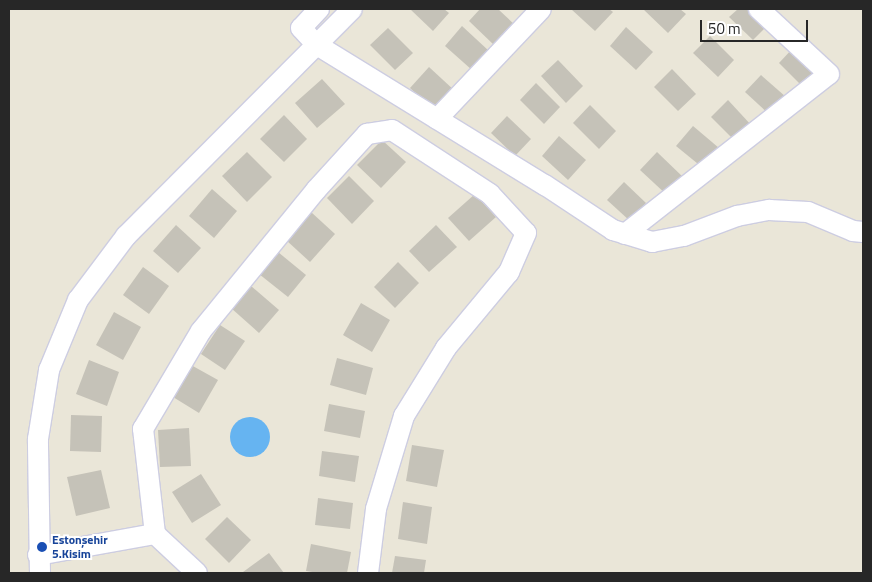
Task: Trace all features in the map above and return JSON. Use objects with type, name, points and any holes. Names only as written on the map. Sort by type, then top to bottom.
[{"type":"street","points":[[319,9],[301,28],[316,44],[545,185],[613,230],[652,242],[684,236],[737,216],[769,210],[808,212],[853,231],[863,232]]},
{"type":"street","points":[[155,534],[39,564],[38,439],[49,370],[78,300],[126,236],[352,9]]},
{"type":"street","points":[[437,119],[541,9]]},
{"type":"street","points":[[625,234],[829,74],[759,9]]},
{"type":"street","points":[[197,573],[155,534],[143,429],[202,330],[316,190],[367,134],[392,130],[490,194],[526,232],[509,272],[446,348],[404,416],[376,509],[368,573]]},
{"type":"water","points":[[254,417],[261,420],[267,426],[270,437],[269,445],[261,454],[254,457],[246,457],[239,454],[231,445],[230,433],[233,426],[242,418]]},
{"type":"building","points":[[410,9],[444,9],[449,13],[433,31]]},
{"type":"building","points":[[480,9],[498,9],[515,25],[495,46],[469,21]]},
{"type":"building","points":[[571,9],[609,9],[613,12],[595,31]]},
{"type":"building","points":[[643,9],[680,9],[686,14],[668,33]]},
{"type":"building","points":[[738,9],[753,9],[769,24],[753,40],[729,17]]},
{"type":"building","points":[[462,26],[489,51],[472,70],[445,46]]},
{"type":"building","points":[[626,27],[653,52],[636,70],[610,46]]},
{"type":"building","points":[[388,28],[413,53],[395,70],[370,45]]},
{"type":"building","points":[[710,36],[734,60],[718,77],[693,53]]},
{"type":"building","points":[[794,47],[821,72],[805,89],[779,63]]},
{"type":"building","points":[[558,60],[583,86],[566,103],[541,76]]},
{"type":"building","points":[[429,67],[455,91],[436,112],[410,88]]},
{"type":"building","points":[[672,69],[696,94],[678,111],[654,87]]},
{"type":"building","points":[[761,75],[786,97],[770,115],[745,92]]},
{"type":"building","points":[[322,79],[345,104],[317,128],[295,103]]},
{"type":"building","points":[[536,83],[560,107],[544,124],[520,100]]},
{"type":"building","points":[[728,100],[752,126],[736,142],[711,117]]},
{"type":"building","points":[[590,105],[616,131],[599,149],[573,123]]},
{"type":"building","points":[[284,115],[307,139],[284,162],[260,139]]},
{"type":"building","points":[[507,116],[531,139],[515,156],[491,133]]},
{"type":"building","points":[[693,126],[719,148],[703,168],[676,146]]},
{"type":"building","points":[[559,136],[586,160],[568,180],[542,156]]},
{"type":"building","points":[[382,140],[406,162],[381,188],[357,165]]},
{"type":"building","points":[[247,152],[272,177],[247,202],[222,176]]},
{"type":"building","points":[[657,152],[684,178],[668,196],[640,170]]},
{"type":"building","points":[[349,176],[374,201],[352,224],[327,198]]},
{"type":"building","points":[[624,182],[646,203],[630,221],[607,200]]},
{"type":"building","points":[[212,189],[237,211],[214,238],[189,216]]},
{"type":"building","points":[[475,194],[496,217],[469,241],[448,218]]},
{"type":"building","points":[[311,212],[335,234],[310,262],[286,240]]},
{"type":"building","points":[[176,225],[201,248],[178,273],[153,251]]},
{"type":"building","points":[[436,225],[457,247],[429,272],[409,251]]},
{"type":"building","points":[[278,252],[306,275],[288,297],[259,274]]},
{"type":"building","points":[[398,262],[419,283],[395,308],[374,287]]},
{"type":"building","points":[[143,267],[169,286],[149,314],[123,295]]},
{"type":"building","points":[[251,286],[279,310],[259,333],[231,308]]},
{"type":"building","points":[[361,303],[390,320],[372,352],[343,335]]},
{"type":"building","points":[[114,312],[141,327],[123,360],[96,345]]},
{"type":"building","points":[[220,325],[245,341],[225,370],[201,354]]},
{"type":"building","points":[[337,358],[373,368],[366,395],[330,385]]},
{"type":"building","points":[[89,360],[119,372],[107,406],[76,394]]},
{"type":"building","points":[[191,365],[218,380],[199,413],[173,397]]},
{"type":"building","points":[[329,404],[365,411],[360,438],[324,431]]},
{"type":"building","points":[[71,415],[102,416],[101,452],[70,451]]},
{"type":"building","points":[[189,428],[191,466],[160,467],[158,430]]},
{"type":"building","points":[[412,445],[444,450],[437,487],[406,481]]},
{"type":"building","points":[[322,451],[359,456],[355,482],[319,476]]},
{"type":"building","points":[[101,470],[110,508],[76,516],[67,477]]},
{"type":"building","points":[[201,474],[221,505],[192,523],[172,492]]},
{"type":"building","points":[[318,498],[353,503],[350,529],[315,525]]},
{"type":"building","points":[[403,502],[432,507],[427,544],[398,539]]},
{"type":"building","points":[[227,517],[251,540],[229,563],[205,539]]},
{"type":"building","points":[[311,544],[351,552],[347,573],[306,571]]},
{"type":"building","points":[[269,553],[284,573],[243,572]]},
{"type":"building","points":[[395,556],[426,560],[424,573],[392,573]]},
{"type":"place","name":"Estonşehir 5.Kisim","points":[[42,547]]}]
